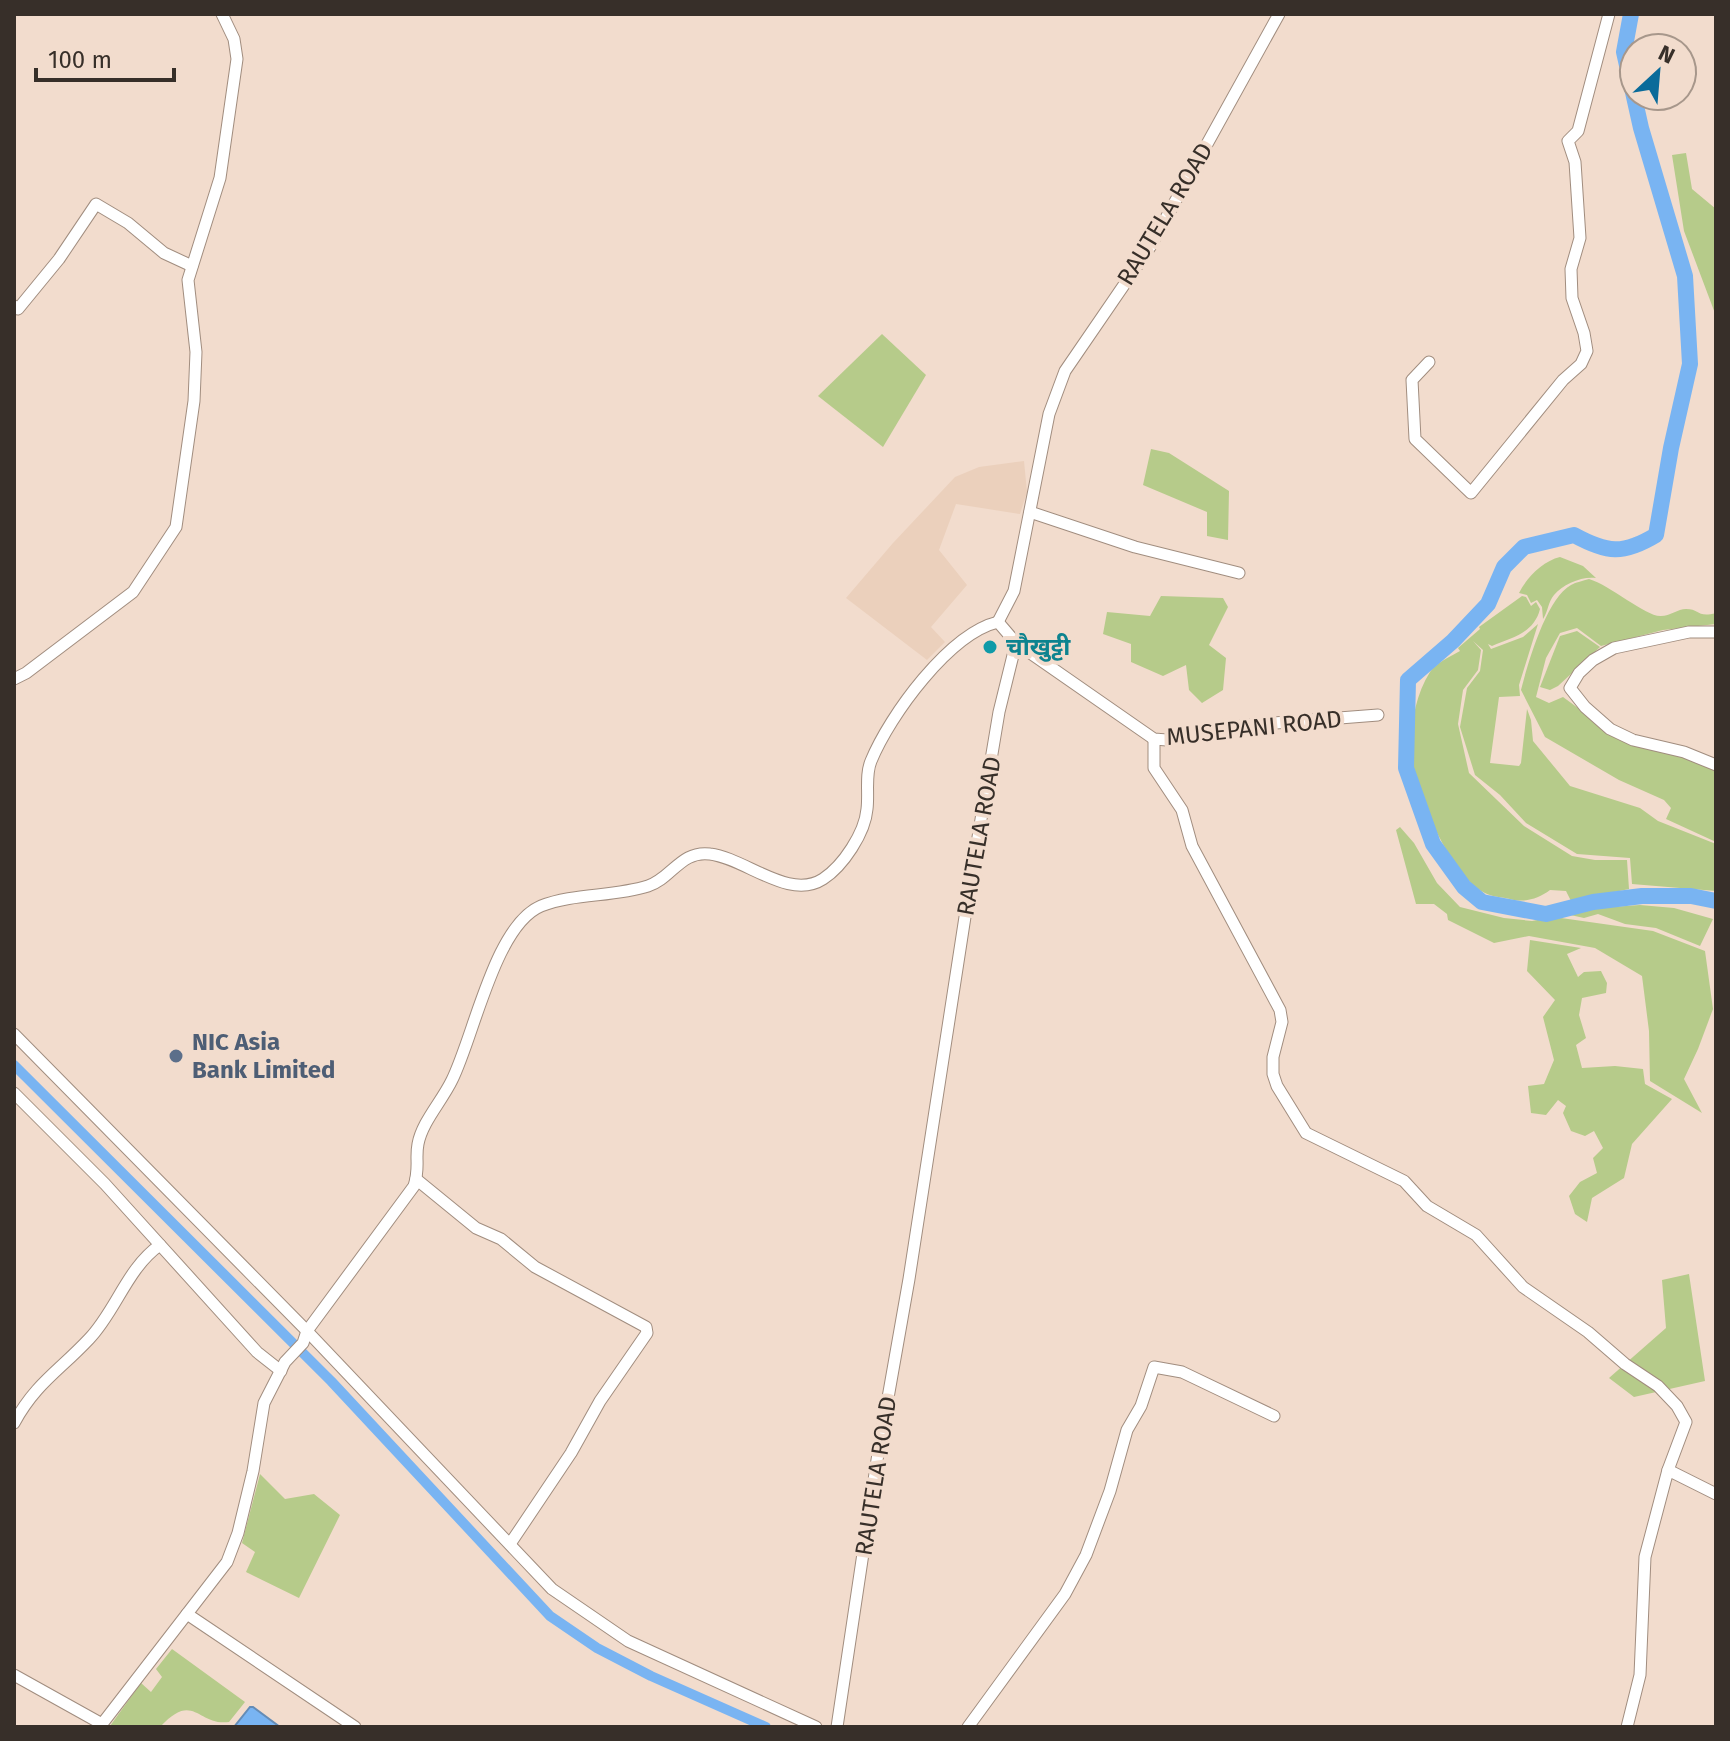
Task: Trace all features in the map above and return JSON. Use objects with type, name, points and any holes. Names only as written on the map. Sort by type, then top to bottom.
[{"type":"street","points":[[14,679],[133,592],[176,527],[194,401],[196,352],[188,280],[220,178],[237,59],[234,39],[222,14]]},
{"type":"street","name":"RAUTELA ROAD","points":[[998,622],[1014,591],[1049,414],[1065,371],[1150,247],[1279,14]]},
{"type":"street","points":[[1429,362],[1412,380],[1415,439],[1471,493],[1563,380],[1581,364],[1587,351],[1572,298],[1571,269],[1580,238],[1575,162],[1568,141],[1578,131],[1609,14]]},
{"type":"street","points":[[14,306],[18,309],[59,259],[96,204],[128,223],[164,253],[192,266]]},
{"type":"street","points":[[1030,512],[1135,547],[1239,573]]},
{"type":"street","points":[[14,1675],[103,1726],[227,1562],[238,1533],[253,1471],[264,1403],[283,1366],[414,1186],[419,1170],[418,1144],[452,1079],[505,943],[521,919],[540,907],[652,885],[681,861],[702,853],[720,855],[789,885],[808,885],[824,879],[843,859],[860,832],[867,811],[869,764],[920,682],[960,642],[985,625],[998,622],[1016,643]]},
{"type":"street","points":[[1716,632],[1689,632],[1614,648],[1593,660],[1579,673],[1570,688],[1585,707],[1610,729],[1633,740],[1684,752],[1716,765]]},
{"type":"street","name":"RAUTELA ROAD","points":[[837,1727],[971,878],[999,712],[1016,643]]},
{"type":"street","name":"MUSEPANI ROAD","points":[[1016,643],[1154,739],[1167,740],[1236,726],[1378,715]]},
{"type":"street","points":[[1154,739],[1154,768],[1182,810],[1192,846],[1280,1010],[1282,1022],[1273,1057],[1273,1074],[1306,1133],[1404,1181],[1427,1206],[1476,1235],[1523,1287],[1658,1386],[1677,1406],[1686,1422],[1668,1470],[1645,1557],[1640,1675],[1627,1727]]},
{"type":"street","points":[[14,1034],[552,1589],[628,1641],[816,1727]]},
{"type":"street","points":[[14,1093],[105,1184],[257,1352],[283,1366]]},
{"type":"street","points":[[416,1179],[476,1228],[501,1239],[535,1267],[646,1327],[647,1333],[510,1544]]},
{"type":"street","points":[[14,1423],[24,1404],[47,1376],[90,1338],[145,1255],[160,1245]]},
{"type":"street","points":[[968,1727],[1065,1594],[1086,1555],[1110,1491],[1127,1430],[1141,1406],[1154,1367],[1182,1372],[1274,1416]]},
{"type":"street","points":[[1668,1470],[1716,1494]]},
{"type":"street","points":[[187,1614],[355,1727]]},
{"type":"shaded area","points":[[1024,461],[1027,492],[1020,514],[956,504],[939,550],[967,585],[931,627],[945,642],[927,660],[846,598],[955,477],[979,467]]},
{"type":"green space","points":[[1686,153],[1692,189],[1716,209],[1716,316],[1684,231],[1672,155]]},
{"type":"green space","points":[[882,334],[926,375],[883,447],[818,396]]},
{"type":"green space","points":[[1151,449],[1169,453],[1229,491],[1228,540],[1207,536],[1207,512],[1143,485]]},
{"type":"green space","points":[[1560,557],[1583,566],[1596,578],[1579,580],[1562,587],[1552,598],[1543,619],[1542,607],[1537,600],[1531,603],[1527,595],[1519,593],[1536,570]]},
{"type":"green space","points":[[1589,579],[1654,615],[1664,616],[1686,609],[1702,614],[1716,613],[1716,624],[1663,630],[1601,646],[1577,628],[1560,633],[1546,658],[1536,697],[1549,703],[1563,697],[1620,739],[1678,755],[1716,770],[1716,842],[1666,819],[1671,808],[1664,800],[1619,780],[1545,737],[1521,690],[1546,617],[1562,592],[1571,585]]},
{"type":"green space","points":[[1161,596],[1223,598],[1228,607],[1209,645],[1226,658],[1223,690],[1202,703],[1189,690],[1186,665],[1163,676],[1131,662],[1131,644],[1103,634],[1107,612],[1150,616]]},
{"type":"green space","points":[[1522,596],[1531,606],[1536,602],[1540,609],[1533,624],[1515,637],[1492,646],[1488,644],[1491,649],[1523,637],[1538,624],[1519,685],[1520,696],[1499,697],[1490,763],[1519,766],[1527,709],[1533,741],[1570,786],[1640,808],[1658,821],[1716,844],[1716,891],[1632,884],[1630,858],[1577,854],[1526,823],[1500,795],[1475,775],[1460,727],[1467,688],[1480,671],[1483,650],[1473,641],[1481,650],[1478,670],[1463,690],[1458,724],[1469,773],[1524,826],[1572,856],[1627,860],[1629,889],[1571,901],[1566,891],[1550,890],[1536,898],[1515,900],[1485,893],[1460,871],[1438,834],[1415,776],[1411,738],[1416,704],[1433,669],[1460,651],[1458,648],[1479,627]]},
{"type":"green space","points":[[1577,631],[1600,647],[1558,686],[1550,690],[1540,687],[1560,636]]},
{"type":"green space","points":[[1400,827],[1414,843],[1437,883],[1460,907],[1504,918],[1532,921],[1554,917],[1653,931],[1705,951],[1713,1009],[1684,1079],[1702,1113],[1650,1081],[1649,1031],[1642,976],[1595,948],[1529,936],[1494,943],[1448,920],[1447,914],[1434,904],[1416,904],[1396,830]]},
{"type":"green space","points":[[1640,905],[1674,908],[1713,919],[1700,946],[1656,928],[1625,924],[1598,914],[1584,918],[1566,914],[1598,908]]},
{"type":"green space","points":[[1530,940],[1581,948],[1567,954],[1578,977],[1584,972],[1601,971],[1607,983],[1606,993],[1582,998],[1579,1015],[1586,1038],[1576,1045],[1582,1068],[1615,1066],[1643,1069],[1645,1084],[1672,1099],[1632,1144],[1624,1178],[1592,1198],[1587,1222],[1575,1214],[1569,1196],[1580,1182],[1597,1173],[1593,1158],[1603,1148],[1594,1131],[1585,1136],[1571,1131],[1563,1113],[1566,1106],[1558,1100],[1546,1115],[1531,1113],[1528,1086],[1544,1084],[1554,1060],[1543,1017],[1555,1000],[1527,971]]},
{"type":"green space","points":[[1689,1274],[1705,1381],[1634,1397],[1609,1378],[1666,1328],[1662,1280]]},
{"type":"green space","points":[[260,1474],[285,1499],[314,1494],[340,1515],[299,1598],[246,1572],[255,1552],[242,1543]]},
{"type":"green space","points":[[172,1649],[245,1702],[229,1722],[218,1722],[188,1710],[171,1716],[160,1727],[111,1727],[141,1683],[151,1692],[162,1677],[156,1669]]},
{"type":"water","points":[[253,1707],[280,1727],[234,1727]]},
{"type":"waterway","points":[[1631,14],[1624,52],[1641,128],[1685,276],[1690,364],[1656,535],[1624,549],[1606,548],[1574,535],[1524,547],[1504,567],[1488,604],[1453,641],[1408,680],[1406,768],[1433,844],[1464,887],[1482,902],[1546,914],[1593,902],[1642,896],[1691,896],[1716,901]]},
{"type":"waterway","points":[[14,1065],[331,1381],[550,1616],[597,1648],[651,1676],[766,1727]]},
{"type":"place","name":"चौखुट्टी","points":[[990,647]]},
{"type":"place","name":"NIC Asia Bank Limited","points":[[176,1056]]}]
